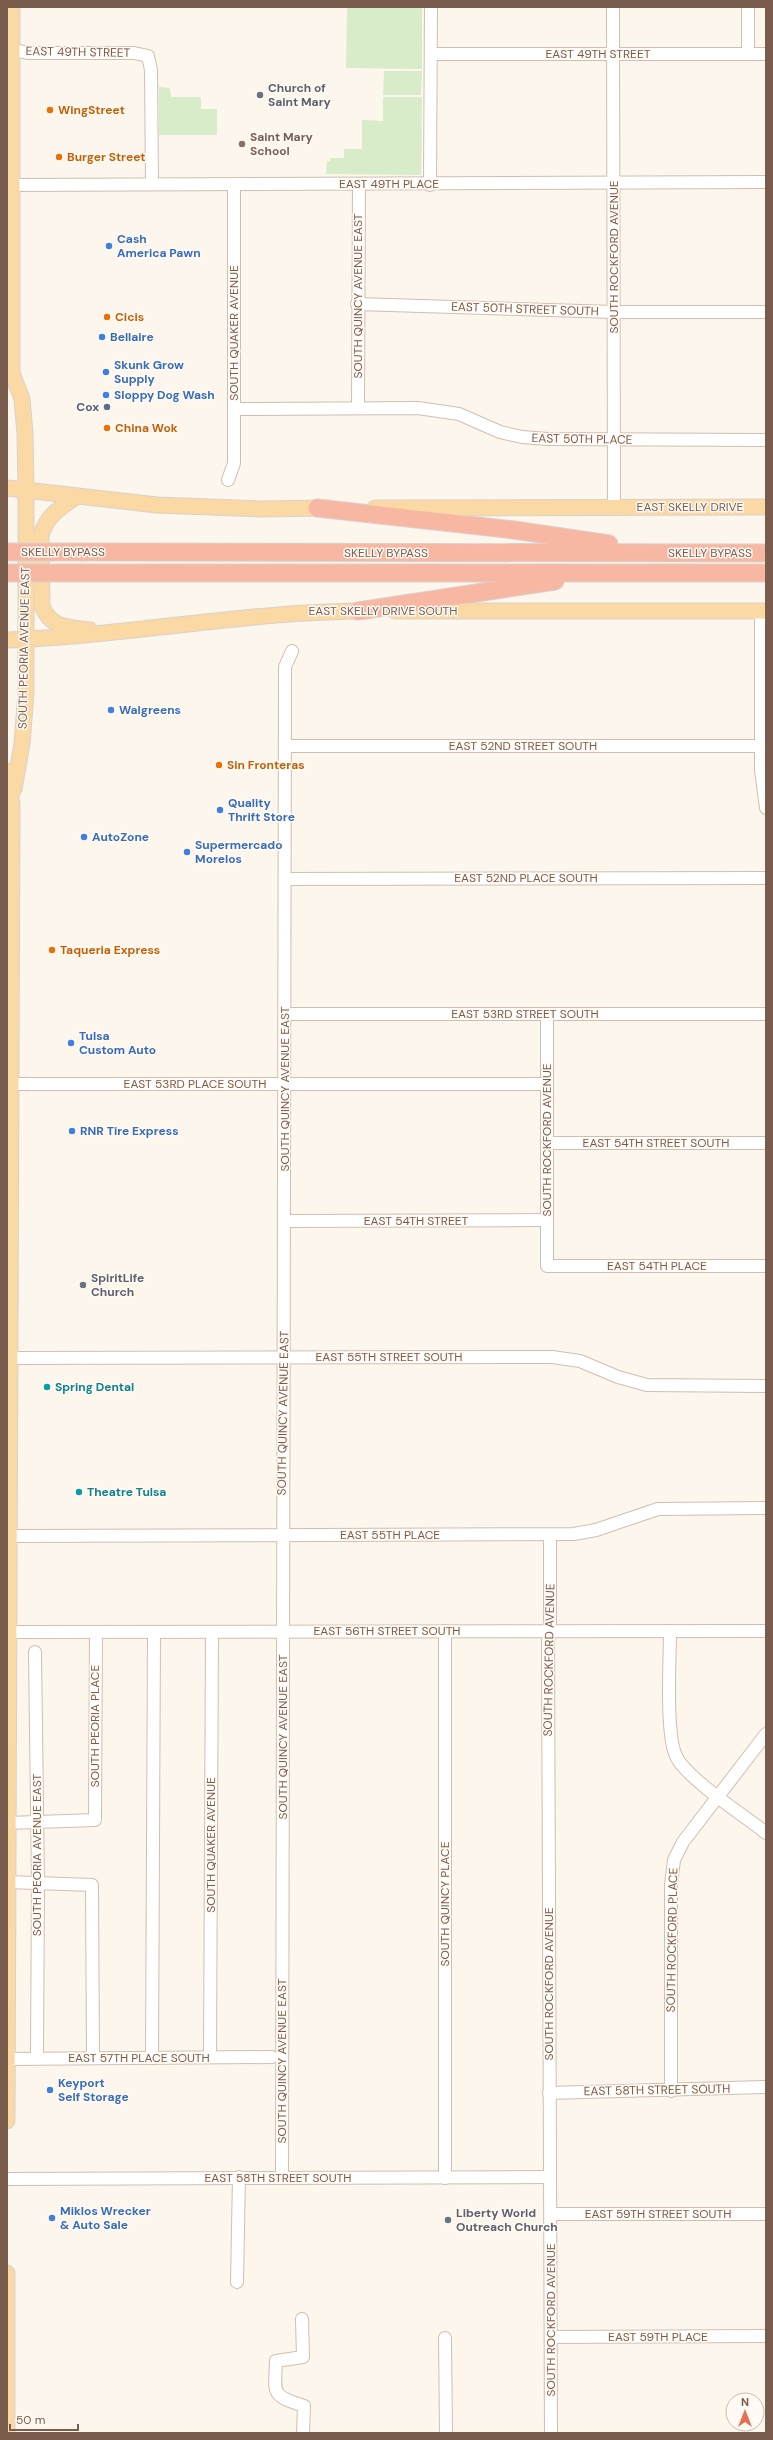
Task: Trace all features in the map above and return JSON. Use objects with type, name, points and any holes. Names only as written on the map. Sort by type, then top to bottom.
[{"type":"highway","points":[[317,508],[514,530],[668,553]]},
{"type":"highway","name":"SKELLY BYPASS","points":[[7,552],[766,553]]},
{"type":"highway","name":"SKELLY BYPASS","points":[[7,573],[766,573]]},
{"type":"highway","points":[[358,611],[414,601],[465,596],[602,573]]},
{"type":"main road","name":"SOUTH PEORIA AVENUE EAST","points":[[7,2121],[8,1632],[11,1536],[9,1358],[12,1084],[9,959],[12,804],[23,732],[26,490],[25,433],[22,398],[10,379],[12,185],[10,168],[9,50],[12,7]]},
{"type":"main road","points":[[7,488],[180,506],[317,508],[614,507]]},
{"type":"main road","points":[[77,496],[52,514],[43,527],[41,536],[42,606],[45,614],[55,624],[113,634]]},
{"type":"main road","name":"EAST SKELLY DRIVE","points":[[614,507],[766,507]]},
{"type":"main road","name":"EAST SKELLY DRIVE SOUTH","points":[[7,640],[113,634],[260,615],[358,611],[763,611]]},
{"type":"main road","name":"SOUTH PEORIA AVENUE EAST","points":[[7,771],[12,804]]},
{"type":"main road","points":[[7,2273],[7,2433]]},
{"type":"street","points":[[430,185],[431,7]]},
{"type":"street","name":"SOUTH ROCKFORD AVENUE","points":[[613,7],[614,507]]},
{"type":"street","points":[[748,7],[748,54]]},
{"type":"street","name":"EAST 49TH STREET","points":[[9,50],[29,53],[134,53],[148,56],[152,70],[152,184]]},
{"type":"street","name":"EAST 49TH STREET","points":[[431,54],[766,54]]},
{"type":"street","name":"EAST 49TH PLACE","points":[[12,185],[430,185],[613,182],[766,182]]},
{"type":"street","name":"SOUTH QUAKER AVENUE","points":[[228,480],[234,463],[234,184]]},
{"type":"street","name":"SOUTH QUINCY AVENUE EAST","points":[[358,407],[357,304],[359,185]]},
{"type":"street","name":"EAST 50TH STREET SOUTH","points":[[357,304],[614,312],[766,312]]},
{"type":"street","name":"EAST 50TH PLACE","points":[[234,409],[358,407],[441,410],[522,437],[614,440],[766,440]]},
{"type":"street","points":[[763,611],[761,746],[766,808]]},
{"type":"street","name":"SOUTH QUINCY AVENUE EAST","points":[[282,2178],[282,1535],[285,667],[292,651]]},
{"type":"street","name":"EAST 52ND STREET SOUTH","points":[[285,746],[761,746]]},
{"type":"street","name":"EAST 52ND PLACE SOUTH","points":[[285,879],[766,878]]},
{"type":"street","name":"EAST 53RD STREET SOUTH","points":[[285,1014],[766,1014]]},
{"type":"street","name":"SOUTH ROCKFORD AVENUE","points":[[547,1014],[547,1266]]},
{"type":"street","name":"EAST 53RD PLACE SOUTH","points":[[12,1084],[547,1084]]},
{"type":"street","name":"EAST 54TH STREET SOUTH","points":[[547,1143],[766,1143]]},
{"type":"street","name":"EAST 54TH STREET","points":[[284,1221],[547,1220]]},
{"type":"street","name":"EAST 54TH PLACE","points":[[547,1266],[766,1266]]},
{"type":"street","name":"EAST 55TH STREET SOUTH","points":[[9,1358],[552,1357],[580,1361],[618,1377],[647,1385],[766,1386]]},
{"type":"street","name":"EAST 55TH PLACE","points":[[11,1536],[550,1535],[574,1534],[596,1530],[658,1509],[766,1508]]},
{"type":"street","name":"SOUTH ROCKFORD AVENUE","points":[[550,1535],[549,2177],[551,2214],[551,2433]]},
{"type":"street","name":"EAST 56TH STREET SOUTH","points":[[8,1632],[283,1632],[445,1630],[766,1631]]},
{"type":"street","name":"SOUTH QUINCY PLACE","points":[[444,2178],[445,1630]]},
{"type":"street","points":[[670,1631],[671,1732],[674,1750],[683,1766],[718,1796],[766,1832]]},
{"type":"street","name":"SOUTH PEORIA PLACE","points":[[37,1822],[95,1820],[96,1632]]},
{"type":"street","points":[[152,2058],[154,1632]]},
{"type":"street","name":"SOUTH QUAKER AVENUE","points":[[210,2057],[212,1632]]},
{"type":"street","name":"SOUTH PEORIA AVENUE EAST","points":[[35,1652],[38,1882],[37,2058]]},
{"type":"street","name":"SOUTH ROCKFORD PLACE","points":[[671,2091],[671,1874],[679,1848],[766,1734]]},
{"type":"street","points":[[8,1823],[37,1822]]},
{"type":"street","points":[[7,1882],[92,1885],[93,2058]]},
{"type":"street","name":"EAST 57TH PLACE SOUTH","points":[[7,2059],[272,2057]]},
{"type":"street","name":"EAST 58TH STREET SOUTH","points":[[549,2093],[671,2091],[766,2087]]},
{"type":"street","points":[[238,2282],[239,2177]]},
{"type":"street","name":"EAST 58TH STREET SOUTH","points":[[7,2179],[549,2177]]},
{"type":"street","name":"EAST 59TH STREET SOUTH","points":[[551,2214],[766,2214]]},
{"type":"street","points":[[302,2319],[303,2357],[276,2361],[275,2390],[281,2398],[304,2406],[303,2433]]},
{"type":"street","name":"EAST 59TH PLACE","points":[[550,2337],[766,2336]]},
{"type":"street","points":[[445,2338],[446,2433]]},
{"type":"green space","points":[[347,7],[422,7],[422,69],[346,68]]},
{"type":"green space","points":[[384,71],[422,71],[421,95],[383,95]]},
{"type":"green space","points":[[159,87],[170,88],[171,97],[201,97],[201,109],[217,109],[217,135],[159,135]]},
{"type":"green space","points":[[383,97],[422,97],[421,175],[326,174],[327,161],[330,161],[330,158],[344,158],[344,149],[362,149],[362,120],[383,121]]},
{"type":"place","name":"Church of Saint Mary","points":[[260,95]]},
{"type":"place","name":"WingStreet","points":[[50,110]]},
{"type":"place","name":"Saint Mary School","points":[[242,144]]},
{"type":"place","name":"Burger Street","points":[[59,157]]},
{"type":"place","name":"Cash America Pawn","points":[[109,246]]},
{"type":"place","name":"Cicis","points":[[107,317]]},
{"type":"place","name":"Bellaire","points":[[102,337]]},
{"type":"place","name":"Skunk Grow Supply","points":[[106,372]]},
{"type":"place","name":"Sloppy Dog Wash","points":[[106,395]]},
{"type":"place","name":"Cox","points":[[107,407]]},
{"type":"place","name":"China Wok","points":[[107,428]]},
{"type":"place","name":"Walgreens","points":[[111,710]]},
{"type":"place","name":"Sin Fronteras","points":[[219,765]]},
{"type":"place","name":"Quality Thrift Store","points":[[220,810]]},
{"type":"place","name":"AutoZone","points":[[84,837]]},
{"type":"place","name":"Supermercado Morelos","points":[[187,852]]},
{"type":"place","name":"Taqueria Express","points":[[52,950]]},
{"type":"place","name":"Tulsa Custom Auto","points":[[71,1043]]},
{"type":"place","name":"RNR Tire Express","points":[[72,1131]]},
{"type":"place","name":"SpiritLife Church","points":[[83,1285]]},
{"type":"place","name":"Spring Dental","points":[[47,1387]]},
{"type":"place","name":"Theatre Tulsa","points":[[79,1492]]},
{"type":"place","name":"Keyport Self Storage","points":[[50,2090]]},
{"type":"place","name":"Miklos Wrecker & Auto Sale","points":[[52,2218]]},
{"type":"place","name":"Liberty World Outreach Church","points":[[448,2220]]}]
